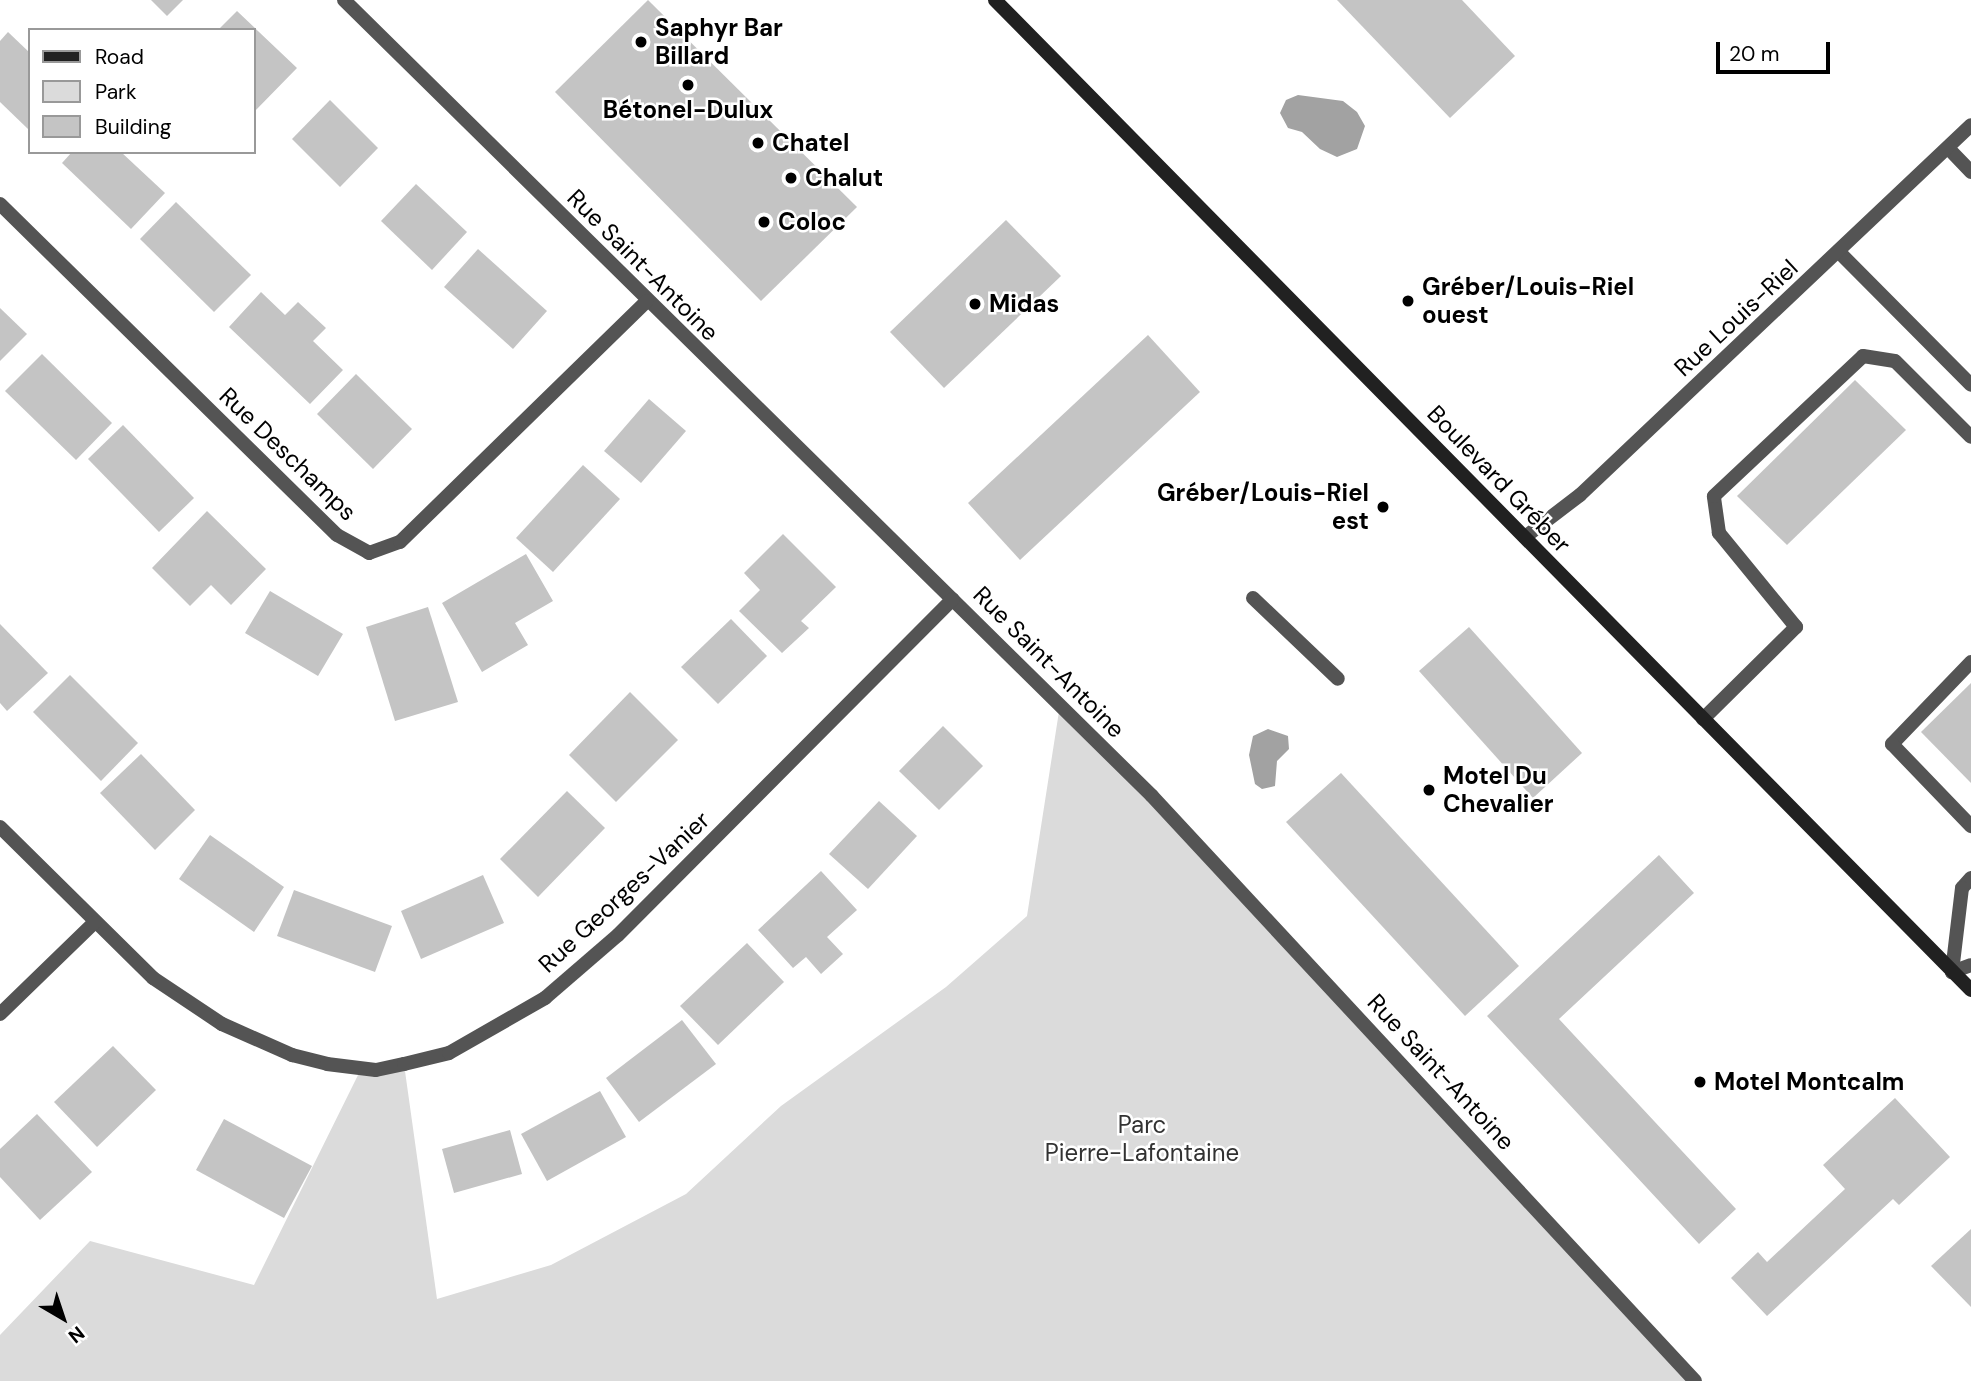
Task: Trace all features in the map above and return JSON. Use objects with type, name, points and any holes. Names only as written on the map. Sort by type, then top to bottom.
[{"type":"main road","name":"Boulevard Gréber","points":[[995,0],[1971,990]]},
{"type":"street","name":"Rue Saint-Antoine","points":[[344,0],[647,301],[953,599],[1205,852],[1695,1381]]},
{"type":"street","name":"Rue Louis-Riel","points":[[1525,537],[1580,495],[1949,149],[1971,125]]},
{"type":"street","points":[[1949,149],[1971,172]]},
{"type":"street","name":"Rue Deschamps","points":[[0,204],[337,535],[369,554],[400,542],[647,301]]},
{"type":"street","points":[[1839,251],[1971,385]]},
{"type":"street","points":[[1703,719],[1796,627],[1719,533],[1714,495],[1863,356],[1895,361],[1971,437]]},
{"type":"street","points":[[1253,598],[1338,679]]},
{"type":"street","name":"Rue Georges-Vanier","points":[[0,827],[93,923],[190,1005],[292,1055],[376,1070],[449,1053],[545,998],[618,935],[953,599]]},
{"type":"street","points":[[1971,662],[1892,744],[1971,827]]},
{"type":"street","points":[[1971,877],[1962,888],[1952,972],[1971,965]]},
{"type":"street","points":[[0,1014],[93,923]]},
{"type":"green space","name":"Parc Pierre-Lafontaine","points":[[1060,705],[1695,1381],[0,1381],[0,1335],[90,1241],[254,1285],[361,1069],[404,1064],[437,1299],[551,1265],[686,1194],[781,1106],[946,987],[1027,916]]},
{"type":"shaded area","points":[[1298,95],[1343,101],[1357,112],[1365,126],[1357,149],[1337,157],[1320,149],[1302,132],[1288,128],[1280,113],[1286,100]]},
{"type":"shaded area","points":[[1268,729],[1288,736],[1289,749],[1277,761],[1275,786],[1262,789],[1255,784],[1249,755],[1253,736]]},
{"type":"building","points":[[151,0],[183,0],[167,16]]},
{"type":"building","points":[[648,0],[857,207],[761,301],[555,92]]},
{"type":"building","points":[[1337,0],[1462,0],[1515,56],[1450,118]]},
{"type":"building","points":[[237,11],[255,28],[220,28]]},
{"type":"building","points":[[256,29],[297,68],[256,110]]},
{"type":"building","points":[[8,32],[28,51],[28,129],[0,102],[0,41]]},
{"type":"building","points":[[330,100],[378,148],[340,187],[292,139]]},
{"type":"building","points":[[70,154],[123,154],[165,193],[131,229],[62,163]]},
{"type":"building","points":[[416,184],[467,232],[432,270],[381,221]]},
{"type":"building","points":[[176,202],[251,275],[214,312],[140,239]]},
{"type":"building","name":"Midas","points":[[1006,220],[1061,276],[944,388],[890,332]]},
{"type":"building","points":[[478,249],[547,311],[513,349],[444,287]]},
{"type":"building","points":[[261,292],[285,315],[298,302],[326,328],[313,341],[343,370],[310,404],[229,327]]},
{"type":"building","points":[[0,308],[27,334],[0,361]]},
{"type":"building","points":[[1148,335],[1200,392],[1020,560],[968,503]]},
{"type":"building","points":[[42,354],[112,423],[76,460],[5,391]]},
{"type":"building","points":[[356,374],[412,429],[373,469],[317,414]]},
{"type":"building","points":[[1855,380],[1906,430],[1787,545],[1737,496]]},
{"type":"building","points":[[649,399],[686,431],[641,483],[604,451]]},
{"type":"building","points":[[123,425],[194,498],[159,532],[88,459]]},
{"type":"building","points":[[583,465],[620,499],[553,572],[516,538]]},
{"type":"building","points":[[207,511],[266,569],[231,605],[211,585],[190,606],[152,568]]},
{"type":"building","points":[[783,534],[836,587],[801,621],[809,628],[782,653],[739,611],[760,590],[744,573]]},
{"type":"building","points":[[526,554],[553,601],[515,623],[528,645],[482,672],[442,603]]},
{"type":"building","points":[[270,591],[343,634],[318,676],[245,633]]},
{"type":"building","points":[[428,607],[458,702],[395,721],[366,627]]},
{"type":"building","points":[[731,619],[767,656],[718,704],[681,667]]},
{"type":"building","points":[[0,624],[48,673],[7,711],[0,703]]},
{"type":"building","points":[[1469,627],[1582,753],[1533,798],[1419,671]]},
{"type":"building","points":[[70,675],[138,743],[101,781],[33,712]]},
{"type":"building","points":[[1971,683],[1971,783],[1921,732]]},
{"type":"building","points":[[630,692],[678,740],[616,802],[569,755]]},
{"type":"building","points":[[943,726],[983,766],[939,810],[899,771]]},
{"type":"building","points":[[141,754],[195,810],[155,850],[100,793]]},
{"type":"building","points":[[1341,773],[1519,966],[1465,1016],[1286,822]]},
{"type":"building","points":[[567,791],[605,828],[538,897],[500,859]]},
{"type":"building","points":[[879,801],[917,836],[868,889],[829,854]]},
{"type":"building","points":[[210,835],[284,887],[254,932],[179,879]]},
{"type":"building","name":"Motel Montcalm","points":[[1659,855],[1694,893],[1559,1019],[1736,1209],[1699,1244],[1487,1016]]},
{"type":"building","points":[[821,871],[857,910],[827,937],[843,954],[821,974],[806,957],[793,968],[758,930]]},
{"type":"building","points":[[483,875],[504,923],[421,959],[401,911]]},
{"type":"building","points":[[294,890],[392,926],[375,972],[277,936]]},
{"type":"building","points":[[747,943],[784,982],[718,1045],[680,1006]]},
{"type":"building","points":[[682,1020],[716,1064],[639,1122],[606,1078]]},
{"type":"building","points":[[113,1046],[156,1090],[97,1147],[54,1102]]},
{"type":"building","points":[[600,1091],[626,1137],[547,1181],[521,1134]]},
{"type":"building","points":[[1895,1098],[1950,1157],[1899,1205],[1893,1199],[1767,1316],[1731,1278],[1758,1252],[1767,1262],[1845,1189],[1823,1165]]},
{"type":"building","points":[[37,1114],[92,1172],[40,1220],[0,1177],[0,1149]]},
{"type":"building","points":[[224,1119],[312,1166],[284,1218],[196,1170]]},
{"type":"building","points":[[510,1130],[522,1174],[454,1193],[442,1149]]},
{"type":"building","points":[[1971,1229],[1971,1307],[1931,1266]]},
{"type":"place","name":"Saphyr Bar Billard","points":[[641,42]]},
{"type":"place","name":"Bétonel-Dulux","points":[[688,85]]},
{"type":"place","name":"Chatel","points":[[758,143]]},
{"type":"place","name":"Chalut","points":[[791,178]]},
{"type":"place","name":"Coloc","points":[[764,222]]},
{"type":"place","name":"Gréber/Louis-Riel ouest","points":[[1408,301]]},
{"type":"place","name":"Midas","points":[[975,304]]},
{"type":"place","name":"Gréber/Louis-Riel est","points":[[1383,507]]},
{"type":"place","name":"Motel Du Chevalier","points":[[1429,790]]},
{"type":"place","name":"Motel Montcalm","points":[[1700,1082]]}]
